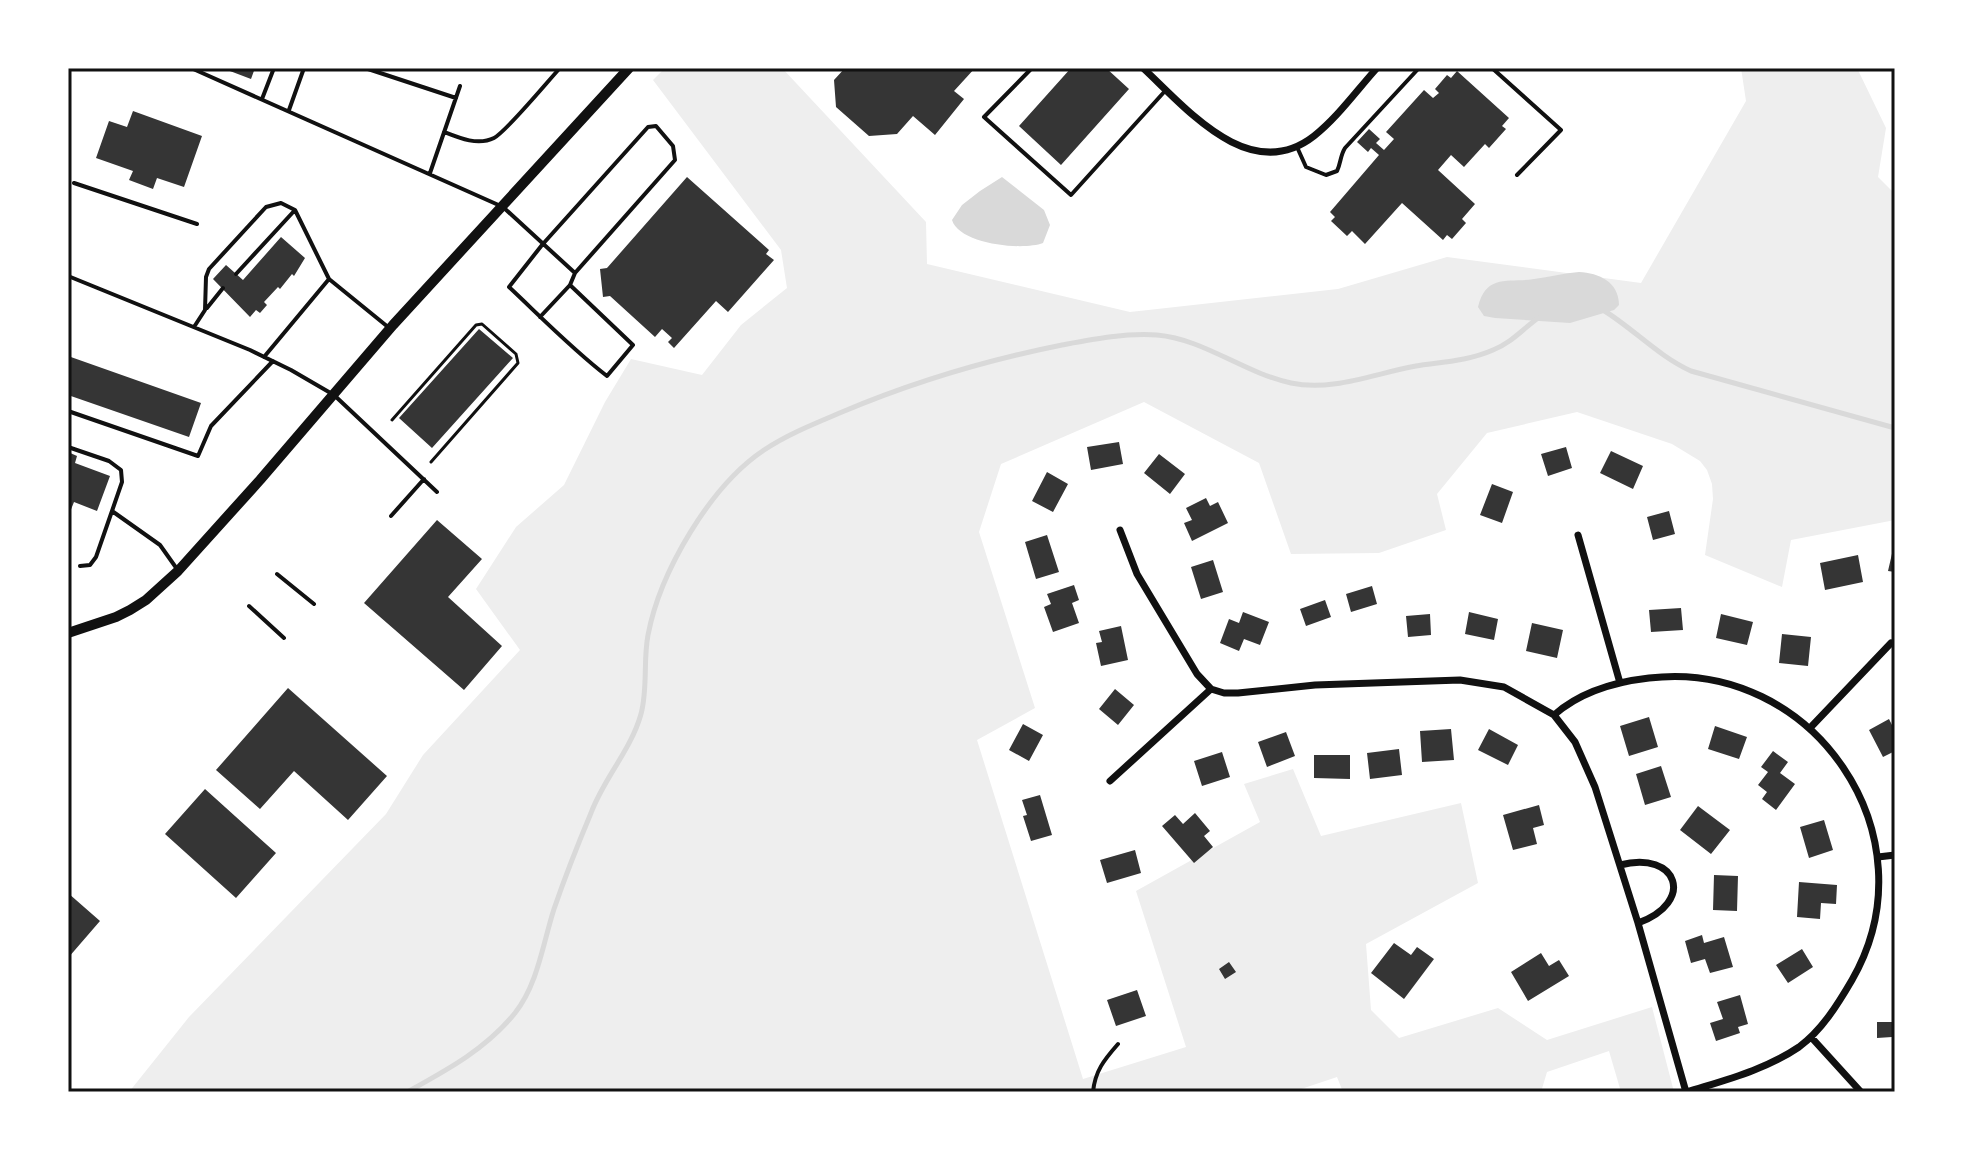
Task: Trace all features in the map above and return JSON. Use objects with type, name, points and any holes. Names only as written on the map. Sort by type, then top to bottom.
[{"type":"main road","points":[[68,633],[130,610],[178,571],[390,328],[629,68]]},
{"type":"street","points":[[1143,68],[1210,129],[1235,145],[1266,152],[1296,146],[1325,126],[1377,68]]},
{"type":"street","points":[[1120,530],[1137,574],[1197,674],[1211,689],[1238,693],[1315,685],[1460,680],[1504,687],[1554,715],[1575,742],[1585,762],[1638,923],[1686,1092],[1774,1062],[1811,1037],[1836,1006],[1860,966],[1877,911],[1878,857],[1866,813],[1847,773],[1829,747],[1810,728],[1753,693],[1709,680],[1677,676],[1620,683],[1582,696],[1554,715]]},
{"type":"street","points":[[1578,535],[1620,683]]},
{"type":"street","points":[[1810,728],[1891,643]]},
{"type":"street","points":[[1110,781],[1211,689]]},
{"type":"street","points":[[1878,857],[1895,855]]},
{"type":"street","points":[[1620,865],[1652,862],[1666,869],[1672,881],[1671,902],[1658,914],[1638,923]]},
{"type":"street","points":[[1811,1037],[1861,1092]]},
{"type":"lane","points":[[191,68],[503,207],[575,273]]},
{"type":"lane","points":[[262,99],[274,68]]},
{"type":"lane","points":[[289,110],[304,68]]},
{"type":"lane","points":[[365,68],[456,98]]},
{"type":"lane","points":[[444,132],[464,140],[495,138],[560,68]]},
{"type":"lane","points":[[1032,68],[984,117],[1071,195],[1166,90]]},
{"type":"lane","points":[[1296,146],[1306,167],[1326,175],[1337,171],[1345,148],[1419,68]]},
{"type":"lane","points":[[1492,68],[1561,130],[1517,175]]},
{"type":"lane","points":[[430,173],[460,86]]},
{"type":"lane","points":[[540,317],[675,160],[673,146],[656,126],[648,127],[542,245],[509,287],[540,317],[607,376],[633,345],[570,285]]},
{"type":"lane","points":[[74,183],[197,224]]},
{"type":"lane","points":[[205,310],[209,269],[266,207],[285,203],[295,210],[329,279],[390,328]]},
{"type":"lane","points":[[236,274],[295,210]]},
{"type":"lane","points":[[68,276],[273,361],[334,395],[437,492]]},
{"type":"lane","points":[[264,357],[329,279]]},
{"type":"lane","points":[[194,327],[223,288]]},
{"type":"lane","points":[[68,411],[198,456],[211,426],[273,361]]},
{"type":"lane","points":[[68,447],[109,461],[121,470],[122,482],[96,557],[90,565],[80,566]]},
{"type":"lane","points":[[391,516],[424,479]]},
{"type":"lane","points":[[112,511],[160,545],[178,571]]},
{"type":"lane","points":[[277,574],[314,604]]},
{"type":"lane","points":[[249,606],[284,638]]},
{"type":"lane","points":[[1093,1092],[1100,1065],[1118,1044]]},
{"type":"path","points":[[392,420],[476,325],[482,324],[516,354],[518,363],[431,462]]},
{"type":"shaded area","points":[[665,68],[782,68],[926,222],[927,264],[1130,312],[1338,289],[1447,257],[1641,283],[1746,101],[1741,68],[1857,68],[1886,128],[1878,177],[1895,194],[1895,520],[1791,540],[1782,587],[1705,555],[1713,499],[1712,484],[1700,461],[1672,444],[1577,412],[1487,433],[1437,494],[1446,530],[1379,553],[1291,554],[1259,463],[1144,402],[1001,464],[979,532],[1035,708],[977,740],[1083,1079],[1186,1047],[1136,891],[1260,822],[1244,784],[1293,769],[1321,836],[1461,803],[1478,883],[1366,944],[1371,1010],[1399,1038],[1498,1008],[1547,1040],[1652,1007],[1674,1092],[1621,1092],[1609,1051],[1547,1072],[1541,1092],[1343,1092],[1337,1077],[1292,1092],[129,1092],[189,1017],[386,814],[423,755],[520,650],[476,589],[516,527],[564,485],[605,402],[631,359],[702,375],[741,325],[787,288],[781,250],[653,80]]},
{"type":"shaded area","points":[[1002,177],[1044,210],[1050,225],[1043,243],[1021,246],[992,244],[966,235],[952,220],[962,205]]},
{"type":"shaded area","points":[[1579,272],[1606,280],[1616,290],[1619,305],[1614,310],[1570,323],[1495,318],[1484,316],[1478,307],[1482,296],[1493,284]]},
{"type":"building","points":[[222,68],[255,68],[251,79]]},
{"type":"building","points":[[845,68],[975,68],[954,91],[964,99],[935,135],[913,116],[897,134],[869,136],[836,107],[834,80]]},
{"type":"building","points":[[1071,68],[1106,68],[1129,89],[1061,165],[1019,126]]},
{"type":"building","points":[[1457,71],[1509,118],[1502,126],[1506,129],[1489,148],[1485,144],[1464,167],[1451,155],[1438,170],[1475,204],[1462,219],[1466,223],[1452,239],[1447,235],[1443,240],[1402,203],[1365,244],[1352,231],[1347,236],[1331,221],[1335,217],[1330,212],[1379,155],[1371,148],[1368,152],[1357,142],[1369,129],[1380,139],[1376,143],[1384,150],[1394,139],[1386,132],[1424,90],[1433,98],[1439,93],[1435,89],[1447,75],[1451,78]]},
{"type":"building","points":[[133,111],[202,136],[184,187],[157,178],[153,189],[129,180],[133,171],[96,158],[109,121],[127,127]]},
{"type":"building","points":[[687,177],[769,250],[766,254],[774,260],[728,312],[716,301],[674,348],[668,342],[672,338],[662,329],[655,337],[610,296],[603,297],[600,269],[607,268]]},
{"type":"building","points":[[281,237],[305,258],[294,276],[292,274],[264,302],[267,305],[260,313],[256,310],[250,317],[213,279],[226,265],[243,280]]},
{"type":"building","points":[[479,329],[513,358],[432,448],[399,418]]},
{"type":"building","points":[[68,356],[201,403],[189,437],[68,395]]},
{"type":"building","points":[[1119,442],[1123,464],[1091,470],[1087,447]]},
{"type":"building","points":[[1566,447],[1572,468],[1548,476],[1541,454]]},
{"type":"building","points":[[1611,451],[1643,466],[1633,489],[1600,473]]},
{"type":"building","points":[[68,452],[77,456],[75,463],[110,476],[97,511],[74,502],[68,517]]},
{"type":"building","points":[[1159,454],[1185,474],[1170,494],[1144,473]]},
{"type":"building","points":[[1047,472],[1068,484],[1053,512],[1032,501]]},
{"type":"building","points":[[1492,484],[1513,492],[1502,523],[1480,515]]},
{"type":"building","points":[[1206,498],[1210,506],[1218,502],[1228,523],[1192,541],[1184,523],[1192,520],[1186,508]]},
{"type":"building","points":[[1669,511],[1675,534],[1653,540],[1647,517]]},
{"type":"building","points":[[437,520],[482,559],[448,597],[502,646],[464,690],[364,603]]},
{"type":"building","points":[[1047,535],[1059,572],[1036,579],[1025,542]]},
{"type":"building","points":[[1895,545],[1895,572],[1888,571]]},
{"type":"building","points":[[1858,555],[1863,582],[1825,590],[1820,563]]},
{"type":"building","points":[[1213,560],[1223,592],[1201,599],[1191,567]]},
{"type":"building","points":[[1074,585],[1079,600],[1072,603],[1079,623],[1053,632],[1044,607],[1051,604],[1047,594]]},
{"type":"building","points":[[1372,586],[1377,604],[1351,612],[1346,594]]},
{"type":"building","points":[[1325,600],[1331,617],[1306,626],[1300,609]]},
{"type":"building","points":[[1681,608],[1683,630],[1651,632],[1649,610]]},
{"type":"building","points":[[1243,612],[1269,622],[1260,645],[1244,639],[1239,651],[1220,643],[1229,619],[1239,623]]},
{"type":"building","points":[[1469,612],[1498,619],[1494,640],[1465,634]]},
{"type":"building","points":[[1430,614],[1431,635],[1408,637],[1406,616]]},
{"type":"building","points":[[1721,614],[1753,622],[1747,645],[1716,638]]},
{"type":"building","points":[[1532,623],[1563,630],[1557,658],[1526,651]]},
{"type":"building","points":[[1121,626],[1128,660],[1101,666],[1096,643],[1102,642],[1099,631]]},
{"type":"building","points":[[1782,634],[1811,637],[1808,666],[1779,663]]},
{"type":"building","points":[[288,688],[387,776],[348,820],[294,771],[260,809],[216,770]]},
{"type":"building","points":[[1115,689],[1134,705],[1118,725],[1099,709]]},
{"type":"building","points":[[1649,717],[1658,747],[1629,756],[1620,726]]},
{"type":"building","points":[[1889,719],[1895,731],[1895,751],[1883,757],[1869,730]]},
{"type":"building","points":[[1023,724],[1043,735],[1029,761],[1009,750]]},
{"type":"building","points":[[1715,726],[1747,737],[1739,759],[1708,749]]},
{"type":"building","points":[[1451,729],[1454,760],[1422,762],[1420,731]]},
{"type":"building","points":[[1489,729],[1518,745],[1508,765],[1478,750]]},
{"type":"building","points":[[1286,732],[1295,756],[1267,767],[1258,742]]},
{"type":"building","points":[[1399,749],[1402,775],[1370,779],[1367,753]]},
{"type":"building","points":[[1773,751],[1788,762],[1780,773],[1795,784],[1776,810],[1762,799],[1767,792],[1758,785],[1768,772],[1761,767]]},
{"type":"building","points":[[1222,752],[1230,777],[1202,786],[1194,761]]},
{"type":"building","points":[[1314,755],[1350,755],[1350,779],[1314,778]]},
{"type":"building","points":[[1661,766],[1671,797],[1645,805],[1636,774]]},
{"type":"building","points":[[205,789],[276,853],[236,898],[165,834]]},
{"type":"building","points":[[1040,795],[1052,835],[1031,841],[1023,816],[1027,815],[1022,800]]},
{"type":"building","points":[[1539,805],[1544,825],[1533,828],[1537,844],[1513,850],[1503,815]]},
{"type":"building","points":[[1698,806],[1730,830],[1711,854],[1680,830]]},
{"type":"building","points":[[1195,813],[1210,831],[1204,836],[1213,847],[1194,863],[1162,826],[1175,815],[1183,824]]},
{"type":"building","points":[[1824,820],[1833,850],[1809,858],[1800,827]]},
{"type":"building","points":[[1135,850],[1141,873],[1107,883],[1100,860]]},
{"type":"building","points":[[1714,875],[1738,876],[1737,911],[1713,910]]},
{"type":"building","points":[[1799,882],[1837,885],[1836,904],[1821,903],[1820,919],[1797,917]]},
{"type":"building","points":[[68,893],[100,921],[68,958]]},
{"type":"building","points":[[1702,935],[1704,943],[1724,937],[1733,967],[1710,973],[1705,959],[1691,963],[1685,941]]},
{"type":"building","points":[[1394,943],[1411,955],[1417,947],[1434,959],[1404,999],[1371,973]]},
{"type":"building","points":[[1802,949],[1813,967],[1788,983],[1776,965]]},
{"type":"building","points":[[1541,953],[1549,966],[1559,960],[1569,976],[1528,1001],[1511,972]]},
{"type":"building","points":[[1229,962],[1236,972],[1225,979],[1219,969]]},
{"type":"building","points":[[1137,990],[1146,1016],[1116,1026],[1107,1000]]},
{"type":"building","points":[[1740,995],[1748,1024],[1738,1027],[1740,1033],[1716,1041],[1710,1023],[1723,1019],[1717,1002]]},
{"type":"building","points":[[1877,1022],[1895,1022],[1895,1057],[1892,1057],[1892,1037],[1877,1038]]},
{"type":"waterway","points":[[1603,310],[1668,358],[1691,371],[1895,428]]},
{"type":"waterway","points":[[407,1092],[479,1048],[504,1026],[523,1002],[535,976],[567,873],[596,800],[637,727],[644,694],[648,635],[664,585],[690,532],[707,508],[725,485],[764,450],[822,420],[950,373],[1034,351],[1109,337],[1157,335],[1174,338],[1208,349],[1274,378],[1291,383],[1322,385],[1484,354],[1506,344],[1538,318]]}]
